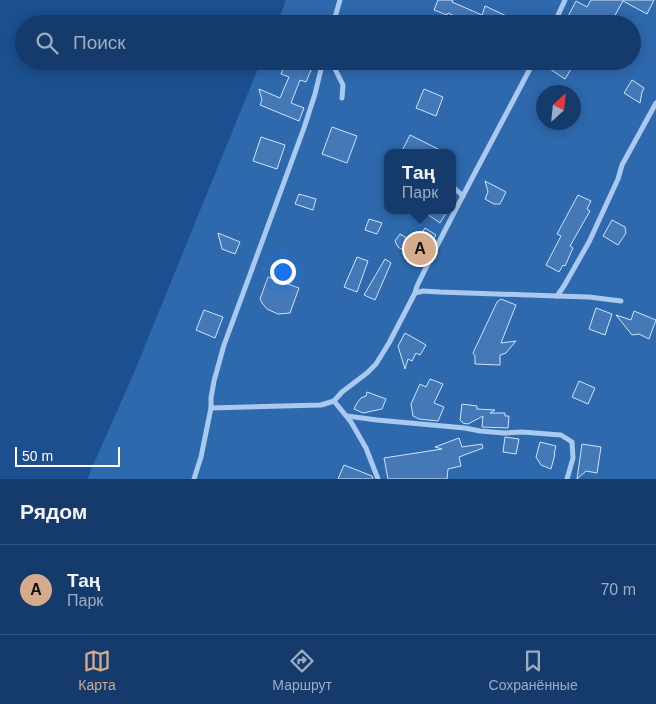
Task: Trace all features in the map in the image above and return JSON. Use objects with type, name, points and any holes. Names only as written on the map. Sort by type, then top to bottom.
[{"type":"street","points":[[336,15],[340,0]]},
{"type":"street","points":[[558,15],[565,0]]},
{"type":"street","points":[[194,479],[201,457],[211,408],[214,381],[224,344],[304,128],[321,70]]},
{"type":"street","points":[[336,70],[343,85],[342,98]]},
{"type":"street","points":[[456,209],[529,70]]},
{"type":"street","points":[[557,296],[589,242],[618,179],[622,165],[656,103]]},
{"type":"street","points":[[456,190],[463,196]]},
{"type":"street","points":[[211,408],[321,405],[334,401],[376,364],[415,293],[453,214]]},
{"type":"street","points":[[415,293],[423,291],[589,297],[621,301]]},
{"type":"street","points":[[334,401],[347,416],[366,448],[378,479]]},
{"type":"street","points":[[347,416],[480,431],[562,435],[572,442],[573,458],[567,479]]},
{"type":"shaded area","points":[[286,0],[656,0],[656,479],[87,479],[133,375],[257,70],[641,70],[641,15],[280,15]]},
{"type":"building","points":[[438,0],[453,0],[452,2],[482,15],[453,15],[448,13],[447,15],[434,10]]},
{"type":"building","points":[[591,0],[654,0],[647,14],[623,1],[615,15],[569,15],[576,1],[587,7]]},
{"type":"building","points":[[485,6],[504,15],[482,15]]},
{"type":"building","points":[[283,70],[311,70],[306,82],[300,80],[291,103],[304,108],[299,121],[260,105],[262,100],[259,89],[280,98],[289,77],[281,74]]},
{"type":"building","points":[[552,70],[570,70],[565,79]]},
{"type":"building","points":[[632,80],[644,88],[640,103],[624,93]]},
{"type":"building","points":[[424,89],[443,97],[436,116],[416,108]]},
{"type":"building","points":[[332,127],[357,136],[347,163],[322,154]]},
{"type":"building","points":[[410,135],[438,149],[403,149]]},
{"type":"building","points":[[261,137],[285,145],[277,169],[253,161]]},
{"type":"building","points":[[485,181],[506,192],[500,204],[494,204],[485,199],[488,192]]},
{"type":"building","points":[[299,194],[316,199],[313,210],[295,204]]},
{"type":"building","points":[[578,195],[591,201],[587,209],[590,211],[570,246],[573,248],[565,266],[563,265],[559,272],[546,265],[561,236],[557,234]]},
{"type":"building","points":[[427,214],[446,214],[440,223]]},
{"type":"building","points":[[369,219],[382,223],[377,234],[365,230]]},
{"type":"building","points":[[612,220],[625,227],[626,233],[618,245],[603,236]]},
{"type":"building","points":[[425,228],[436,235],[422,258],[419,256],[417,259],[398,247],[395,241],[400,234],[416,243]]},
{"type":"building","points":[[218,233],[240,242],[235,254],[222,249]]},
{"type":"building","points":[[357,257],[368,261],[357,292],[344,287]]},
{"type":"building","points":[[385,259],[391,263],[375,300],[364,295]]},
{"type":"building","points":[[268,277],[299,288],[290,313],[278,314],[267,309],[262,303],[260,299]]},
{"type":"building","points":[[501,299],[516,305],[501,343],[516,341],[506,353],[500,355],[500,365],[475,364],[473,353],[497,302]]},
{"type":"building","points":[[596,308],[612,314],[605,335],[589,329]]},
{"type":"building","points":[[204,310],[223,317],[215,338],[196,330]]},
{"type":"building","points":[[634,311],[656,320],[649,339],[639,334],[632,335],[616,315],[631,320]]},
{"type":"building","points":[[405,333],[426,345],[420,355],[416,353],[412,361],[408,359],[405,369],[398,346]]},
{"type":"building","points":[[430,379],[443,384],[434,403],[444,407],[438,421],[419,419],[413,416],[411,404],[420,384],[426,387]]},
{"type":"building","points":[[579,381],[595,388],[588,404],[572,397]]},
{"type":"building","points":[[367,392],[386,399],[382,409],[363,413],[354,409],[361,398],[366,396]]},
{"type":"building","points":[[462,404],[477,406],[477,409],[495,410],[490,413],[505,413],[505,416],[509,416],[508,428],[482,427],[483,416],[468,424],[463,423],[460,420]]},
{"type":"building","points":[[505,437],[519,439],[516,454],[503,452]]},
{"type":"building","points":[[459,438],[462,447],[482,444],[483,448],[459,457],[461,466],[448,469],[447,479],[388,479],[384,458],[442,449],[435,447]]},
{"type":"building","points":[[540,442],[556,446],[551,469],[541,465],[536,457]]},
{"type":"building","points":[[582,444],[601,447],[597,473],[586,471],[577,479]]},
{"type":"building","points":[[344,465],[372,476],[373,479],[338,479]]},
{"type":"place","name":"Таң","points":[[420,249]]}]
